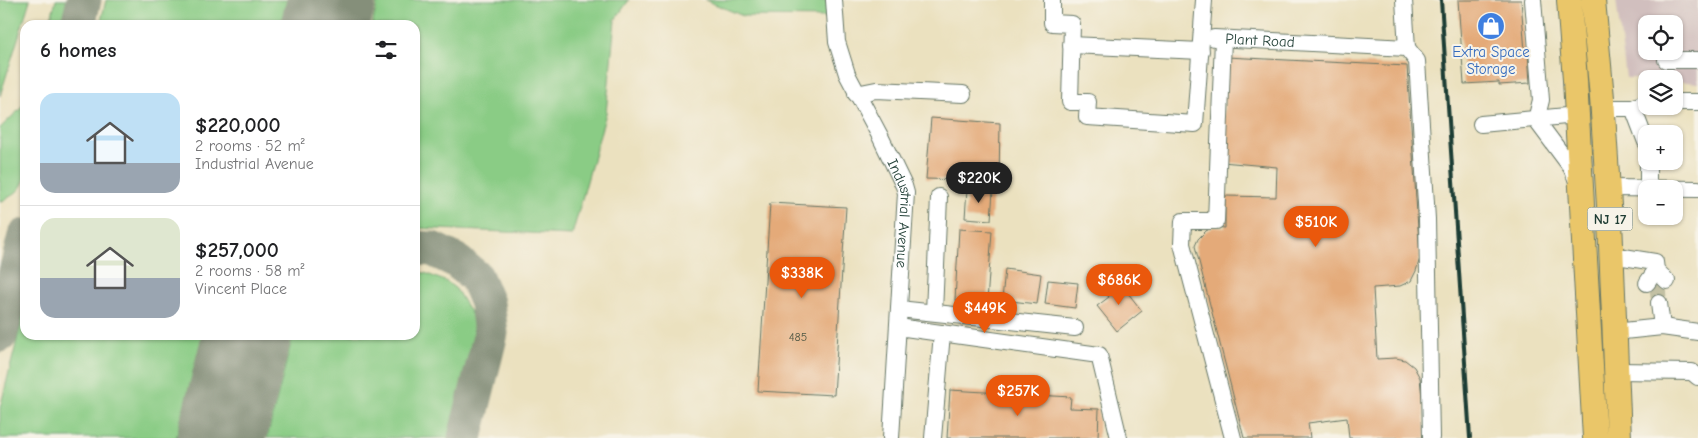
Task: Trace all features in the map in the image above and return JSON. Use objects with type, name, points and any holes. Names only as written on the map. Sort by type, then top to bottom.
[{"type":"highway","name":"NJ 17","points":[[1569,0],[1594,438]]},
{"type":"highway","name":"NJ 17","points":[[1593,0],[1603,108],[1620,431]]},
{"type":"street","name":"Industrial Avenue","points":[[834,0],[837,42],[841,60],[856,94],[880,136],[906,193],[891,438]]},
{"type":"street","points":[[1052,0],[1052,23],[1072,24],[1070,102],[1088,102],[1087,117],[1195,124],[1204,0]]},
{"type":"street","points":[[1404,0],[1407,48],[1417,61],[1427,219],[1430,438]]},
{"type":"street","points":[[1533,0],[1541,100],[1536,120]]},
{"type":"street","points":[[1223,39],[1216,221],[1183,221],[1182,244],[1233,438]]},
{"type":"street","name":"Plant Road","points":[[1071,45],[1201,44],[1223,39],[1407,48]]},
{"type":"street","points":[[1683,60],[1698,60]]},
{"type":"street","points":[[856,94],[876,90],[962,94]]},
{"type":"street","points":[[1683,102],[1698,102]]},
{"type":"street","points":[[1603,108],[1638,105]]},
{"type":"street","points":[[1481,124],[1577,115]]},
{"type":"street","points":[[1536,120],[1571,168],[1581,192]]},
{"type":"street","points":[[1608,188],[1638,188]]},
{"type":"street","points":[[1683,189],[1698,189]]},
{"type":"street","points":[[934,312],[939,197]]},
{"type":"street","points":[[1611,255],[1655,262],[1657,279]]},
{"type":"street","points":[[899,308],[1075,328]]},
{"type":"street","points":[[1614,332],[1660,309],[1698,332]]},
{"type":"street","points":[[898,328],[1099,355],[1119,438]]},
{"type":"street","points":[[933,438],[942,333]]},
{"type":"street","points":[[1616,371],[1692,372],[1698,377]]},
{"type":"shaded area","points":[[1616,0],[1698,0],[1698,83],[1683,82],[1683,70],[1638,70],[1638,78],[1626,78]]},
{"type":"green space","points":[[0,0],[30,0],[24,20],[20,20],[20,32],[0,96]]},
{"type":"green space","points":[[56,0],[69,0],[64,20],[50,20]]},
{"type":"green space","points":[[106,0],[289,0],[284,20],[101,20]]},
{"type":"green space","points":[[378,0],[629,0],[615,20],[606,113],[572,235],[420,228],[420,20],[373,20]]},
{"type":"green space","points":[[705,0],[828,0],[830,17],[743,16]]},
{"type":"green space","points":[[20,109],[20,188],[17,192],[2,201],[0,201],[0,128]]},
{"type":"green space","points":[[420,272],[447,282],[456,289],[473,317],[475,335],[449,438],[267,438],[292,340],[420,340]]},
{"type":"green space","points":[[20,328],[20,340],[203,340],[176,438],[0,438],[0,408]]},
{"type":"building","name":"Extra Space Storage","points":[[1458,0],[1521,0],[1525,52],[1528,52],[1530,83],[1499,85],[1499,82],[1464,84]]},
{"type":"building","points":[[1226,57],[1407,66],[1420,258],[1411,281],[1400,286],[1373,288],[1377,359],[1396,358],[1405,360],[1414,367],[1420,378],[1426,438],[1349,438],[1347,418],[1308,423],[1310,438],[1244,438],[1195,246],[1198,239],[1206,231],[1213,227],[1225,228],[1225,196],[1276,197],[1277,167],[1222,162]]},
{"type":"building","points":[[931,118],[1000,123],[999,181],[926,179]]},
{"type":"building","points":[[967,189],[993,190],[991,220],[965,218]]},
{"type":"building","points":[[770,203],[846,207],[834,395],[758,391]]},
{"type":"building","points":[[959,229],[992,231],[987,302],[955,300]]},
{"type":"building","points":[[1005,269],[1041,274],[1037,304],[1002,300]]},
{"type":"building","points":[[1117,279],[1142,311],[1117,331],[1097,306],[1109,297],[1104,290]]},
{"type":"building","points":[[1048,280],[1078,283],[1075,308],[1045,304]]},
{"type":"building","points":[[950,390],[1071,397],[1070,408],[1099,409],[1098,438],[947,438]]},
{"type":"taxiway","points":[[79,20],[84,0]]},
{"type":"taxiway","points":[[420,248],[432,249],[455,260],[476,277],[487,303],[491,333],[465,438]]},
{"type":"taxiway","points":[[0,335],[20,256]]},
{"type":"runway","points":[[326,20],[332,0]]},
{"type":"runway","points":[[221,438],[246,340]]},
{"type":"tunnel","points":[[1657,281],[1659,303]]},
{"type":"railway","points":[[1441,0],[1470,438]]},
{"type":"place","name":"Extra Space Storage","points":[[1491,26]]}]
